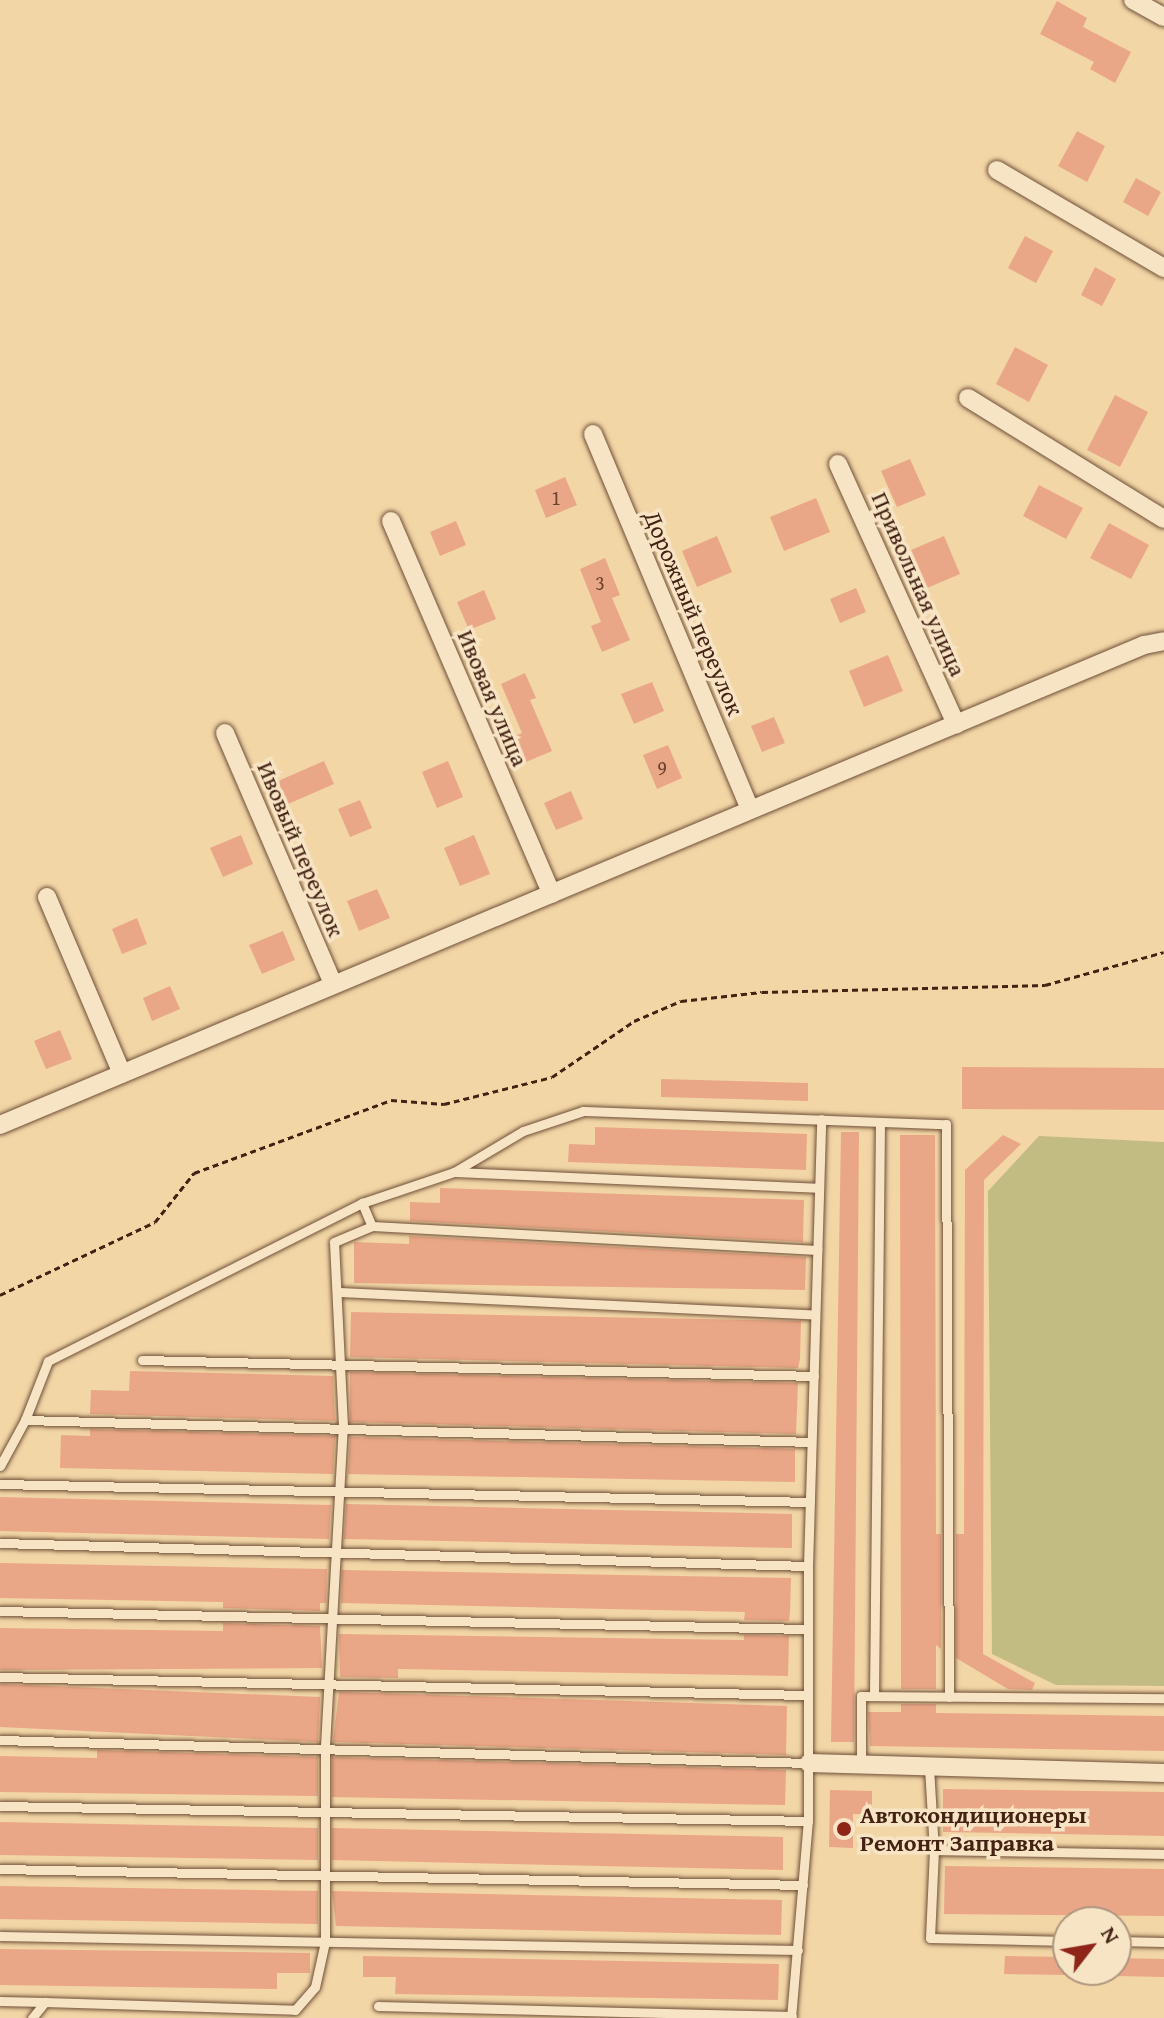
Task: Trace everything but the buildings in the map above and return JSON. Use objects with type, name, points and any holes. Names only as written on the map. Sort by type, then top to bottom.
[{"type":"street","points":[[1133,0],[1164,17]]},
{"type":"street","points":[[997,170],[1164,268]]},
{"type":"street","points":[[968,398],[1164,519]]},
{"type":"street","name":"Дорожный переулок","points":[[593,434],[750,810]]},
{"type":"street","name":"Привольная улица","points":[[838,464],[956,724]]},
{"type":"street","name":"Ивовая улица","points":[[391,521],[552,894]]},
{"type":"street","points":[[0,1125],[1144,645],[1164,641]]},
{"type":"street","name":"Ивовый переулок","points":[[225,733],[333,984]]},
{"type":"street","points":[[47,897],[122,1074]]},
{"type":"street","points":[[809,1763],[1164,1773]]},
{"type":"lane","points":[[0,1466],[25,1420],[48,1361],[362,1203],[454,1172],[523,1131],[583,1111],[946,1124],[949,1697]]},
{"type":"lane","points":[[378,2006],[791,2017],[808,1821],[808,1566],[821,1119]]},
{"type":"lane","points":[[874,1696],[880,1122]]},
{"type":"lane","points":[[454,1172],[818,1188]]},
{"type":"lane","points":[[362,1203],[372,1226]]},
{"type":"lane","points":[[0,2001],[295,2010],[315,1987],[325,1942],[325,1746],[343,1426],[339,1292],[334,1242],[372,1226],[817,1250]]},
{"type":"lane","points":[[339,1292],[814,1314]]},
{"type":"lane","points":[[142,1360],[342,1362],[814,1376]]},
{"type":"lane","points":[[25,1420],[343,1426],[811,1442]]},
{"type":"lane","points":[[0,1484],[810,1502]]},
{"type":"lane","points":[[0,1543],[808,1566]]},
{"type":"lane","points":[[0,1611],[808,1629]]},
{"type":"lane","points":[[0,1677],[806,1695]]},
{"type":"lane","points":[[861,1765],[861,1696],[1164,1698]]},
{"type":"lane","points":[[0,1740],[325,1746],[809,1763]]},
{"type":"lane","points":[[929,1767],[934,1850],[930,1938],[1052,1941]]},
{"type":"lane","points":[[0,1806],[808,1821]]},
{"type":"lane","points":[[934,1850],[1164,1854]]},
{"type":"lane","points":[[0,1869],[803,1885]]},
{"type":"lane","points":[[0,1936],[798,1950]]},
{"type":"lane","points":[[1132,1941],[1164,1942]]},
{"type":"lane","points":[[32,2018],[45,2002]]},
{"type":"path","points":[[0,1295],[155,1222],[194,1173],[391,1100],[444,1104],[552,1077],[634,1021],[681,1001],[762,992],[1045,985],[1164,952]]},
{"type":"shaded area","points":[[1039,1136],[1164,1142],[1164,1686],[1056,1685],[992,1654],[988,1191]]},
{"type":"place","name":"Автокондиционеры Ремонт Заправка","points":[[844,1829]]}]
